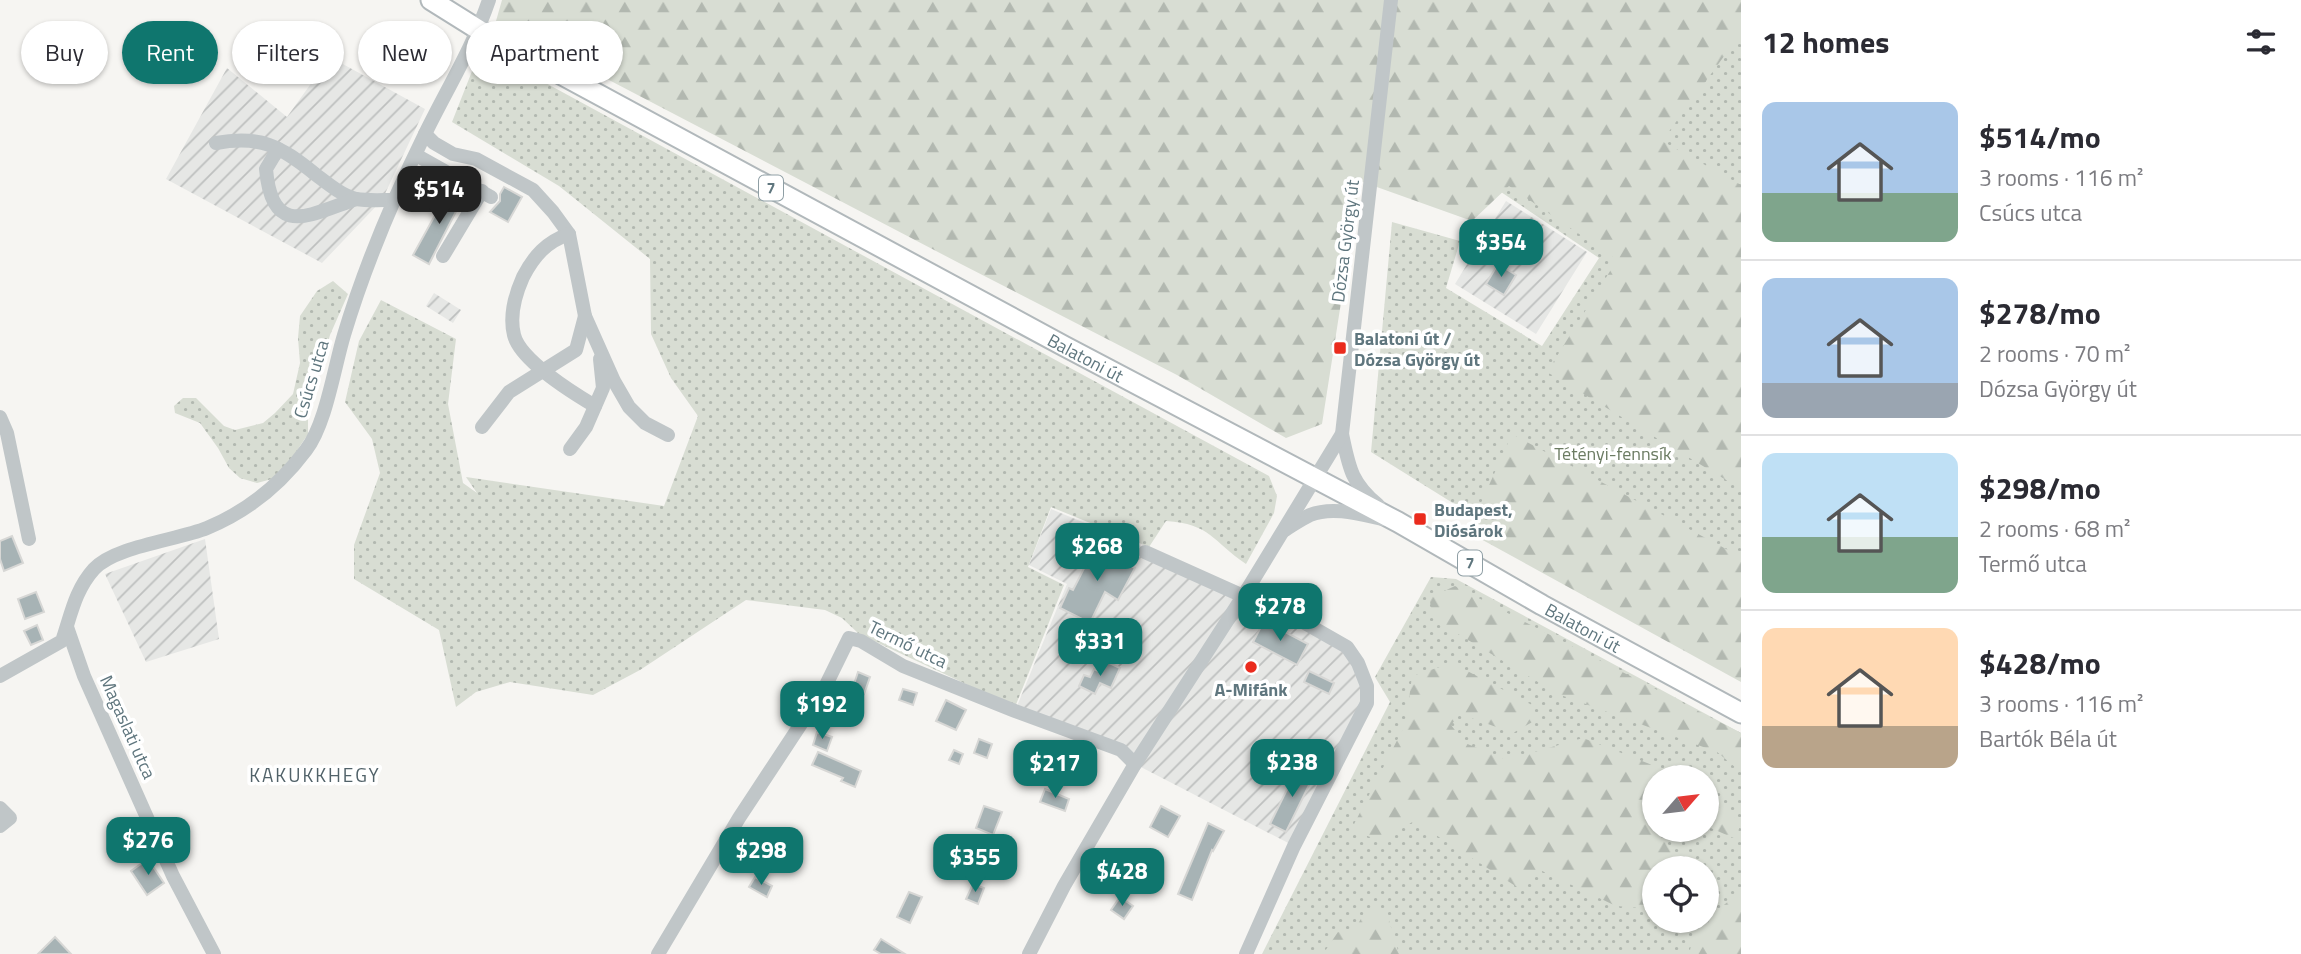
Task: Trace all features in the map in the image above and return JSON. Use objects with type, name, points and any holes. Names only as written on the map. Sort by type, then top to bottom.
[{"type":"main road","name":"Balatoni út","points":[[431,0],[466,22]]},
{"type":"main road","name":"Balatoni út","points":[[580,84],[1398,522],[1542,605],[1741,713]]},
{"type":"street","name":"Csúcs utca","points":[[482,21],[489,0]]},
{"type":"street","name":"Dózsa György út","points":[[1029,954],[1064,886],[1135,764],[1245,593],[1342,434],[1391,0]]},
{"type":"street","name":"Csúcs utca","points":[[0,676],[62,641],[76,594],[95,567],[126,551],[206,528],[251,506],[281,480],[309,447],[323,414],[367,262],[425,134],[466,55]]},
{"type":"street","points":[[425,134],[453,155],[476,159],[533,190],[569,234],[585,316],[599,351],[629,407],[645,422],[668,435]]},
{"type":"street","points":[[216,143],[241,139],[267,142],[299,161],[329,186],[356,199]]},
{"type":"street","points":[[278,149],[265,169],[271,200],[281,213],[298,218],[356,199],[394,200]]},
{"type":"street","points":[[415,155],[486,194],[443,256]]},
{"type":"street","points":[[569,234],[552,240],[532,259],[513,299],[514,336],[529,358],[544,371],[595,406]]},
{"type":"street","points":[[482,427],[509,392],[576,350],[585,316]]},
{"type":"street","points":[[570,449],[586,427],[603,388],[599,351]]},
{"type":"street","points":[[0,417],[7,433],[29,539]]},
{"type":"street","points":[[1342,434],[1350,472],[1355,482],[1398,522]]},
{"type":"street","points":[[1284,530],[1310,515],[1321,513],[1355,513],[1398,522]]},
{"type":"street","points":[[1145,552],[1245,593],[1347,647],[1358,663],[1367,686],[1367,703],[1294,846],[1246,954]]},
{"type":"street","name":"Magaslati utca","points":[[67,627],[84,676],[173,876],[214,954]]},
{"type":"street","name":"Termő utca","points":[[658,954],[739,818],[824,689],[849,638],[861,641],[903,666],[1015,712],[1121,750],[1135,764]]},
{"type":"street","points":[[0,808],[10,818],[0,826]]},
{"type":"shaded area","points":[[344,65],[358,72],[358,84],[379,84],[425,109],[382,200],[322,263],[166,179],[227,68],[232,72],[232,84],[247,84],[287,117],[311,84],[344,84]]},
{"type":"shaded area","points":[[1506,201],[1587,252],[1536,334],[1455,284]]},
{"type":"shaded area","points":[[434,293],[461,310],[453,323],[426,306]]},
{"type":"shaded area","points":[[1051,509],[1247,590],[1347,647],[1367,703],[1294,846],[1135,764],[1121,750],[1015,711],[1067,584],[1029,565]]},
{"type":"shaded area","points":[[205,539],[219,639],[146,662],[105,574]]},
{"type":"green space","points":[[502,0],[1741,0],[1741,33],[1662,141],[1741,185],[1741,489],[1547,372],[1617,260],[1509,186],[1472,221],[1360,181],[1322,424],[1286,438],[1177,375],[617,84],[623,84],[623,21],[496,21]]},
{"type":"green space","name":"Tétényi-fennsík","points":[[1741,0],[1741,675],[1626,611],[1371,452],[1392,222],[1460,241],[1446,288],[1542,346],[1599,258],[1498,190]]},
{"type":"green space","points":[[467,84],[547,84],[1269,476],[1277,496],[1274,513],[1246,564],[1210,535],[1193,526],[1166,521],[1149,547],[1051,507],[1028,567],[1064,585],[1015,707],[859,634],[842,618],[825,610],[746,600],[640,670],[593,695],[510,682],[476,692],[456,707],[439,630],[354,579],[354,545],[380,473],[372,439],[345,402],[359,341],[381,300],[456,339],[448,404],[463,483],[477,493],[466,477],[664,506],[698,416],[671,378],[651,334],[650,259],[559,186],[452,122]]},
{"type":"green space","points":[[333,281],[348,294],[330,335],[308,410],[308,434],[286,467],[272,479],[257,483],[240,478],[229,468],[200,423],[175,413],[174,406],[183,398],[196,398],[224,426],[235,430],[263,423],[293,394],[300,363],[300,316],[317,291]]},
{"type":"green space","points":[[1512,434],[1741,557],[1741,682],[1468,532]]},
{"type":"green space","points":[[1431,577],[1456,579],[1741,733],[1741,954],[1262,954],[1390,702],[1375,677]]},
{"type":"green space","points":[[1455,586],[1741,733],[1741,772],[1717,752],[1558,694],[1448,628],[1433,615],[1429,598]]},
{"type":"green space","points":[[1452,663],[1532,705],[1534,721],[1513,733],[1460,714],[1451,725],[1465,743],[1507,760],[1583,738],[1652,765],[1642,765],[1642,842],[1666,842],[1679,856],[1642,856],[1642,908],[1616,906],[1540,870],[1517,887],[1414,821],[1381,841],[1351,830],[1406,723],[1412,676]]},
{"type":"green space","points":[[1719,807],[1741,822],[1736,839],[1719,832]]},
{"type":"green space","points":[[1741,891],[1741,954],[1690,954],[1697,933],[1719,933],[1719,909]]},
{"type":"green space","points":[[1379,906],[1388,917],[1399,954],[1323,954],[1338,932],[1354,929],[1367,909]]},
{"type":"building","points":[[504,187],[522,197],[508,222],[490,212],[500,201]]},
{"type":"building","points":[[450,188],[464,196],[429,264],[413,255]]},
{"type":"building","points":[[1521,223],[1537,234],[1525,251],[1510,241]]},
{"type":"building","points":[[1498,264],[1516,275],[1504,295],[1486,284]]},
{"type":"building","points":[[12,536],[23,563],[4,571],[0,559],[0,541]]},
{"type":"building","points":[[1098,541],[1117,551],[1114,557],[1135,568],[1118,600],[1105,592],[1090,623],[1060,608],[1069,588],[1073,590]]},
{"type":"building","points":[[36,592],[44,612],[25,619],[18,599]]},
{"type":"building","points":[[1264,621],[1308,644],[1297,665],[1253,642]]},
{"type":"building","points":[[37,625],[43,640],[31,645],[24,631]]},
{"type":"building","points":[[1105,661],[1120,668],[1111,688],[1100,683],[1095,694],[1079,686],[1084,675],[1090,677],[1094,669],[1100,672]]},
{"type":"building","points":[[1309,671],[1334,683],[1329,694],[1304,682]]},
{"type":"building","points":[[858,672],[870,677],[864,694],[852,690]]},
{"type":"building","points":[[903,689],[917,693],[913,705],[899,700]]},
{"type":"building","points":[[946,700],[966,710],[956,730],[936,721]]},
{"type":"building","points":[[817,732],[832,737],[827,751],[813,745]]},
{"type":"building","points":[[979,739],[992,744],[987,758],[974,753]]},
{"type":"building","points":[[954,750],[963,754],[959,764],[949,760]]},
{"type":"building","points":[[818,752],[861,771],[855,787],[841,781],[843,778],[812,765]]},
{"type":"building","points":[[1298,767],[1314,775],[1286,832],[1270,824]]},
{"type":"building","points":[[1045,789],[1069,799],[1065,811],[1040,802]]},
{"type":"building","points":[[984,806],[1002,812],[993,835],[976,828]]},
{"type":"building","points":[[1161,806],[1180,816],[1168,837],[1150,827]]},
{"type":"building","points":[[1208,823],[1224,831],[1212,850],[1192,900],[1178,894]]},
{"type":"building","points":[[1126,851],[1150,865],[1141,879],[1118,865]]},
{"type":"building","points":[[148,859],[164,883],[147,895],[131,871]]},
{"type":"building","points":[[755,877],[772,886],[767,897],[749,887]]},
{"type":"building","points":[[973,884],[984,888],[978,904],[966,899]]},
{"type":"building","points":[[909,892],[922,897],[910,923],[897,917]]},
{"type":"building","points":[[1120,897],[1133,906],[1124,919],[1111,910]]},
{"type":"building","points":[[55,937],[71,954],[38,954]]},
{"type":"building","points":[[881,939],[905,954],[881,954],[874,950]]},
{"type":"place","name":"Balatoni út / Dózsa György út","points":[[1340,348]]},
{"type":"place","name":"Budapest, Diósárok","points":[[1420,519]]},
{"type":"place","name":"A-Mifánk","points":[[1251,667]]},
{"type":"district","name":"KAKUKKHEGY","points":[[315,774]]}]
